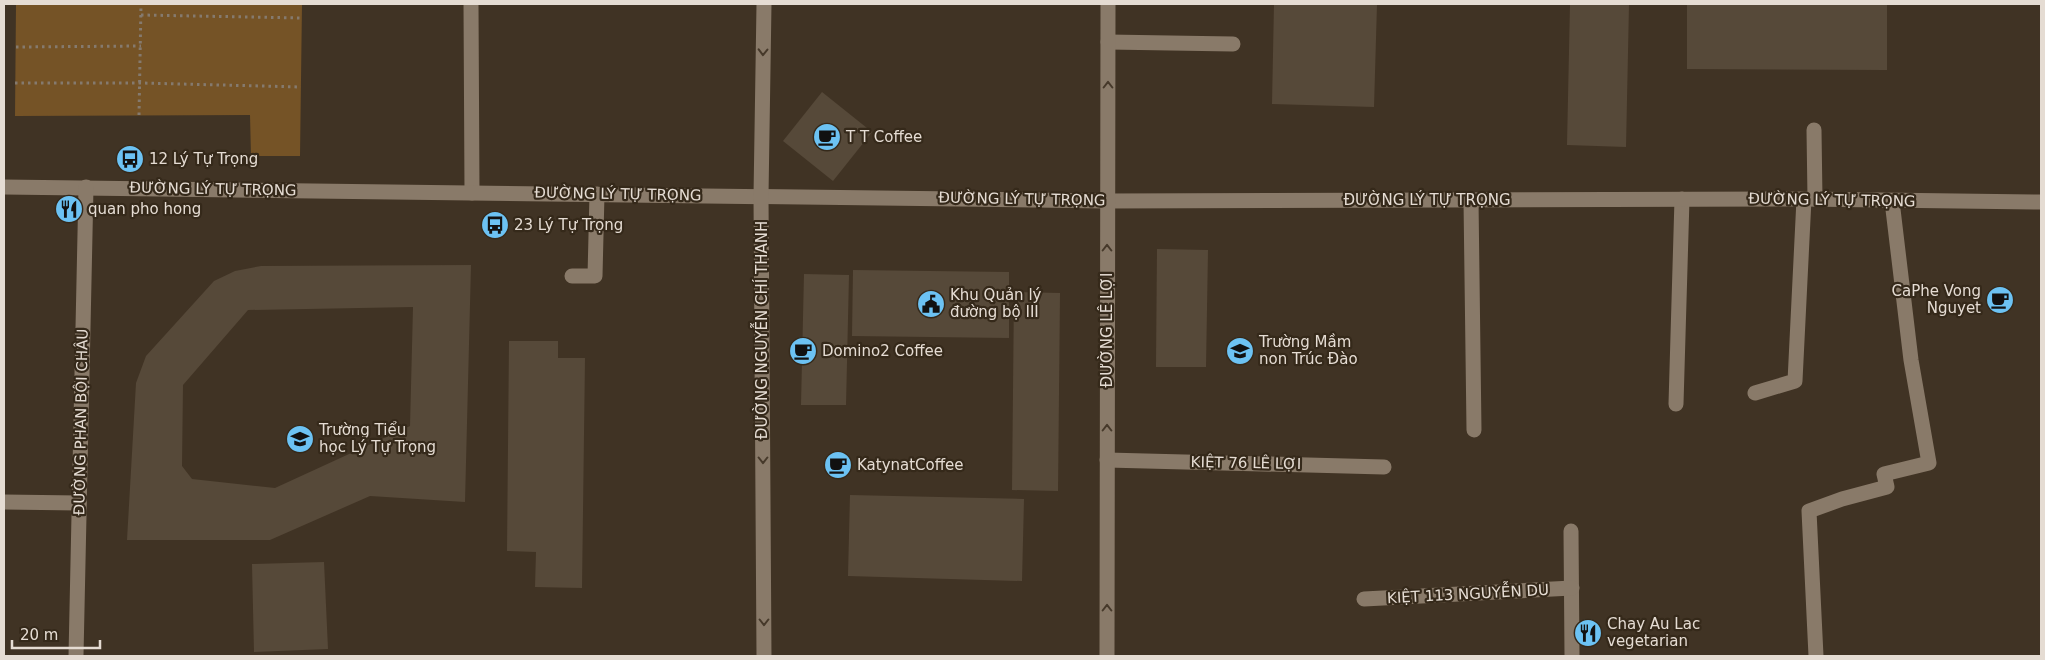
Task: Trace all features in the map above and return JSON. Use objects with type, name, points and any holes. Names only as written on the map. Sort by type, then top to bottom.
[{"type":"street","points":[[471,4],[472,193]]},
{"type":"street","name":"ĐƯỜNG NGUYỄN CHÍ THANH","points":[[764,4],[761,196],[764,656]]},
{"type":"street","name":"ĐƯỜNG LÊ LỢI","points":[[1107,656],[1108,4]]},
{"type":"street","points":[[1108,42],[1233,44]]},
{"type":"street","points":[[1755,393],[1796,381],[1814,130]]},
{"type":"street","name":"ĐƯỜNG LÝ TỰ TRỌNG","points":[[4,187],[1107,201],[1809,199],[2041,202]]},
{"type":"street","name":"ĐƯỜNG PHAN BỘI CHÂU","points":[[76,656],[86,187]]},
{"type":"street","points":[[572,276],[595,276],[597,194]]},
{"type":"street","points":[[1676,404],[1682,199]]},
{"type":"street","points":[[1471,200],[1474,430]]},
{"type":"street","points":[[1816,656],[1810,510],[1887,487],[1884,474],[1929,463],[1911,360],[1892,201]]},
{"type":"street","name":"KIỆT 76 LÊ LỢI","points":[[1107,460],[1384,466]]},
{"type":"street","points":[[4,502],[79,503]]},
{"type":"street","name":"KIỆT 113 NGUYỄN DU","points":[[1571,531],[1572,656]]},
{"type":"street","name":"KIỆT 113 NGUYỄN DU","points":[[1364,599],[1572,588]]},
{"type":"path","points":[[139,115],[141,4]]},
{"type":"path","points":[[141,15],[302,18]]},
{"type":"path","points":[[16,47],[140,46]]},
{"type":"path","points":[[16,83],[140,83],[301,87]]},
{"type":"shaded area","points":[[16,4],[302,4],[300,156],[251,156],[250,115],[15,116]]},
{"type":"building","points":[[1274,4],[1377,4],[1374,107],[1272,104]]},
{"type":"building","points":[[1570,4],[1629,4],[1626,147],[1567,145]]},
{"type":"building","points":[[1687,4],[1887,4],[1887,70],[1687,69]]},
{"type":"building","name":"T T Coffee","points":[[822,92],[872,132],[833,181],[783,141]]},
{"type":"building","points":[[1157,249],[1208,250],[1206,367],[1156,367]]},
{"type":"building","points":[[471,265],[465,502],[370,496],[270,540],[127,540],[136,383],[146,356],[214,281],[235,271],[261,266]],"holes":[[[413,307],[410,426],[275,488],[192,479],[182,466],[183,385],[248,310]]]},
{"type":"building","name":"Khu Quản lý đường bộ III","points":[[853,270],[1009,272],[1009,338],[852,336]]},
{"type":"building","points":[[804,274],[849,275],[846,405],[801,405]]},
{"type":"building","points":[[1014,292],[1060,293],[1058,491],[1012,490]]},
{"type":"building","points":[[509,341],[558,341],[558,358],[585,358],[582,588],[535,587],[536,552],[507,551]]},
{"type":"building","points":[[850,495],[1024,499],[1022,581],[848,576]]},
{"type":"building","points":[[324,562],[328,649],[254,652],[252,564]]},
{"type":"place","name":"T T Coffee","points":[[827,137]]},
{"type":"place","name":"12 Lý Tự Trọng","points":[[130,159]]},
{"type":"place","name":"quan pho hong","points":[[69,209]]},
{"type":"place","name":"23 Lý Tự Trọng","points":[[495,225]]},
{"type":"place","name":"CaPhe Vong Nguyet","points":[[2000,300]]},
{"type":"place","name":"Khu Quản lý đường bộ III","points":[[931,304]]},
{"type":"place","name":"Domino2 Coffee","points":[[803,351]]},
{"type":"place","name":"Trường Mầm non Trúc Đào","points":[[1240,351]]},
{"type":"place","name":"Trường Tiểu học Lý Tự Trọng","points":[[300,439]]},
{"type":"place","name":"KatynatCoffee","points":[[838,465]]},
{"type":"place","name":"Chay Au Lac vegetarian","points":[[1588,633]]}]
